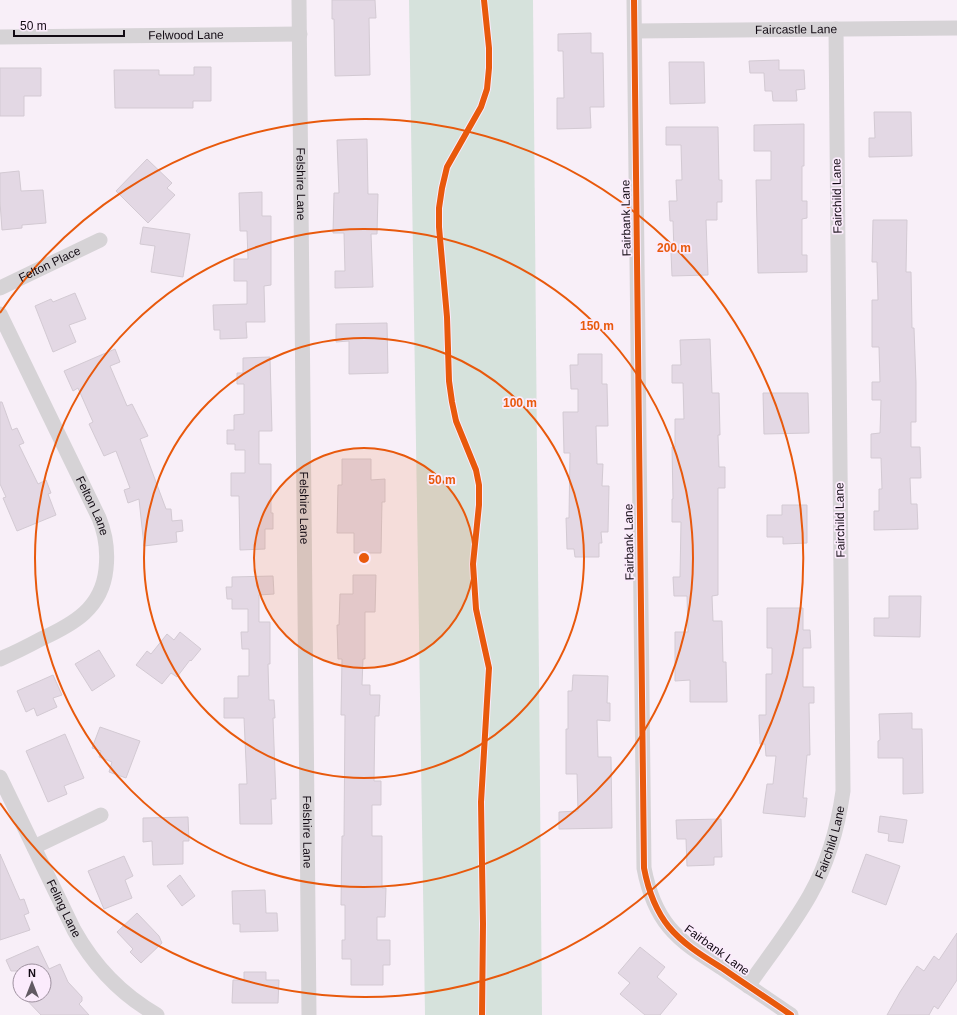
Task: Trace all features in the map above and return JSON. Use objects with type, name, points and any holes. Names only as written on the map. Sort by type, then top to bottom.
[{"type":"street","name":"Felshire Lane","points":[[300,0],[310,1015]]},
{"type":"street","name":"Fairbank Lane","points":[[634,0],[644,868],[653,899],[660,914],[669,926],[693,949],[791,1015]]},
{"type":"street","name":"Faircastle Lane","points":[[634,31],[957,28]]},
{"type":"street","name":"Fairchild Lane","points":[[748,986],[800,911],[815,884],[824,863],[839,818],[843,791],[836,29]]},
{"type":"street","name":"Felwood Lane","points":[[0,37],[300,34]]},
{"type":"street","name":"Felton Place","points":[[0,288],[100,240]]},
{"type":"street","name":"Felton Lane","points":[[0,314],[99,518],[104,533],[107,552],[106,572],[103,585],[97,598],[85,613],[77,620],[53,634],[0,659]]},
{"type":"street","name":"Feling Lane","points":[[0,777],[74,930],[92,958],[126,994],[158,1015]]},
{"type":"street","points":[[34,847],[101,815]]},
{"type":"shaded area","points":[[409,0],[533,0],[542,1015],[425,1015]]},
{"type":"building","points":[[332,0],[375,0],[376,18],[369,18],[370,75],[335,76],[334,19],[332,19]]},
{"type":"building","points":[[591,33],[591,53],[603,53],[604,107],[590,107],[591,128],[557,129],[557,98],[564,98],[563,51],[558,51],[558,34]]},
{"type":"building","points":[[779,60],[779,70],[804,70],[805,89],[796,90],[797,101],[773,101],[772,91],[765,91],[764,73],[750,73],[749,61]]},
{"type":"building","points":[[669,62],[704,62],[705,103],[670,104]]},
{"type":"building","points":[[194,67],[211,67],[211,101],[193,101],[193,108],[115,108],[114,70],[159,70],[159,75],[194,75]]},
{"type":"building","points":[[0,68],[41,68],[41,96],[24,96],[24,116],[0,116]]},
{"type":"building","points":[[874,112],[911,112],[912,156],[869,157],[869,138],[875,138]]},
{"type":"building","points":[[804,124],[802,201],[807,201],[807,218],[802,219],[802,255],[807,255],[807,272],[758,273],[756,180],[771,180],[771,151],[754,151],[754,125]]},
{"type":"building","points":[[666,127],[718,127],[719,180],[722,180],[722,202],[717,202],[717,220],[706,220],[708,275],[672,276],[671,253],[674,253],[673,221],[670,221],[669,201],[677,201],[676,180],[682,180],[681,145],[666,145]]},
{"type":"building","points":[[367,139],[368,194],[378,194],[377,234],[371,234],[373,287],[335,288],[335,271],[345,271],[344,233],[333,233],[334,193],[339,193],[337,140]]},
{"type":"building","points":[[147,159],[172,183],[167,188],[175,195],[148,223],[116,191]]},
{"type":"building","points":[[19,171],[21,191],[43,190],[46,223],[22,225],[22,228],[2,230],[0,173]]},
{"type":"building","points":[[262,192],[262,216],[271,216],[271,285],[264,286],[265,322],[246,322],[247,338],[220,339],[220,330],[214,330],[213,305],[247,304],[247,281],[234,281],[234,259],[248,259],[247,231],[240,231],[239,193]]},
{"type":"building","points":[[873,220],[907,220],[906,272],[911,272],[912,328],[914,328],[916,383],[916,422],[911,422],[911,447],[920,447],[921,478],[910,478],[911,504],[917,504],[918,529],[874,530],[874,511],[879,511],[879,489],[882,489],[881,458],[871,458],[871,434],[880,433],[881,400],[872,400],[872,382],[880,382],[879,347],[872,347],[872,300],[878,300],[877,262],[872,262]]},
{"type":"building","points":[[143,227],[190,234],[183,277],[151,272],[155,246],[140,244]]},
{"type":"building","points":[[75,293],[86,319],[69,325],[76,342],[53,352],[35,306],[51,299],[53,302]]},
{"type":"building","points":[[387,323],[388,373],[349,374],[349,341],[336,342],[336,324]]},
{"type":"building","points":[[710,339],[712,393],[719,393],[719,467],[725,467],[725,488],[718,488],[718,595],[712,596],[713,621],[722,621],[723,662],[726,662],[727,702],[690,702],[690,680],[675,681],[675,632],[688,632],[687,596],[674,596],[673,577],[680,577],[681,522],[672,522],[672,447],[675,447],[675,419],[684,419],[683,383],[672,383],[672,365],[681,365],[680,340]]},
{"type":"building","points":[[115,349],[120,362],[110,366],[127,406],[132,404],[148,436],[140,439],[166,509],[171,509],[172,521],[182,520],[183,531],[176,532],[177,542],[144,546],[139,499],[128,503],[124,490],[130,488],[116,451],[104,456],[89,424],[93,422],[78,388],[73,391],[64,371]]},
{"type":"building","points":[[578,354],[602,354],[602,384],[607,384],[608,426],[596,426],[597,464],[603,464],[602,486],[609,486],[608,532],[601,532],[602,543],[599,543],[599,557],[575,557],[574,549],[567,549],[566,518],[569,518],[570,453],[564,453],[563,412],[578,412],[578,389],[571,389],[570,365],[578,365]]},
{"type":"building","points":[[270,357],[272,431],[259,431],[259,464],[271,464],[271,513],[273,513],[273,529],[265,529],[265,549],[240,550],[239,496],[231,496],[231,473],[245,473],[245,450],[235,450],[235,444],[227,444],[227,430],[234,430],[234,415],[244,414],[244,384],[237,384],[237,373],[243,373],[243,358]]},
{"type":"building","points":[[763,393],[808,393],[809,433],[764,434]]},
{"type":"building","points":[[0,402],[2,402],[12,430],[17,428],[24,443],[19,445],[38,484],[46,480],[51,493],[48,494],[56,515],[17,531],[3,498],[6,497],[0,484]]},
{"type":"building","points":[[342,459],[371,459],[371,480],[385,479],[385,502],[382,502],[381,553],[354,553],[354,533],[337,533],[338,485],[342,485]]},
{"type":"building","points":[[782,505],[807,505],[807,543],[783,544],[783,537],[767,537],[767,515],[782,515]]},
{"type":"building","points":[[353,575],[376,575],[375,612],[365,612],[365,659],[363,659],[362,685],[370,685],[370,695],[380,695],[379,716],[375,716],[374,781],[381,781],[381,805],[372,805],[372,836],[382,836],[382,888],[386,888],[385,917],[377,917],[377,940],[390,940],[390,965],[383,965],[383,985],[351,985],[351,959],[342,959],[342,940],[345,940],[345,905],[341,905],[342,836],[344,836],[345,715],[341,715],[342,659],[338,659],[337,625],[339,625],[340,594],[353,594]]},
{"type":"building","points":[[273,576],[274,594],[259,595],[259,622],[270,622],[270,664],[268,664],[269,700],[274,700],[275,718],[273,718],[276,799],[271,799],[272,824],[240,824],[239,784],[247,784],[244,718],[224,718],[224,698],[238,698],[238,676],[249,676],[249,649],[242,649],[241,632],[248,632],[248,609],[232,609],[232,599],[227,599],[226,587],[232,587],[232,577]]},
{"type":"building","points":[[889,596],[921,596],[920,637],[874,636],[874,618],[889,618]]},
{"type":"building","points":[[767,608],[803,608],[803,630],[810,630],[811,648],[803,648],[803,687],[814,687],[814,703],[809,703],[810,755],[807,755],[803,798],[807,798],[805,817],[763,813],[767,784],[773,784],[776,756],[766,756],[765,744],[760,744],[759,715],[766,715],[766,674],[772,674],[772,648],[767,648]]},
{"type":"building","points":[[180,632],[201,649],[177,677],[171,673],[162,684],[136,665],[147,651],[151,654],[167,634],[174,640]]},
{"type":"building","points":[[99,650],[115,676],[92,691],[75,664]]},
{"type":"building","points":[[53,675],[62,695],[53,698],[57,707],[37,716],[34,708],[26,712],[17,691]]},
{"type":"building","points":[[573,675],[608,676],[607,703],[610,703],[610,721],[597,720],[598,757],[611,757],[612,828],[559,829],[559,812],[578,811],[577,774],[566,774],[568,691],[572,691]]},
{"type":"building","points":[[912,713],[912,729],[922,729],[923,793],[903,794],[903,758],[878,758],[878,741],[880,740],[879,714]]},
{"type":"building","points":[[100,727],[140,741],[126,778],[109,772],[112,762],[99,757],[101,751],[92,748]]},
{"type":"building","points":[[65,734],[84,778],[64,786],[67,794],[48,802],[26,751]]},
{"type":"building","points":[[880,816],[907,820],[903,843],[888,841],[889,834],[878,832]]},
{"type":"building","points":[[188,817],[189,841],[183,841],[183,864],[153,865],[152,841],[143,842],[143,818]]},
{"type":"building","points":[[721,819],[722,857],[714,857],[714,865],[687,866],[686,839],[677,839],[676,820]]},
{"type":"building","points":[[0,854],[20,900],[24,899],[29,913],[24,915],[30,930],[0,940]]},
{"type":"building","points":[[866,854],[900,866],[886,905],[852,892]]},
{"type":"building","points":[[124,856],[133,876],[125,880],[132,898],[104,909],[88,871]]},
{"type":"building","points":[[180,875],[195,896],[182,906],[167,886]]},
{"type":"building","points":[[265,890],[266,913],[277,913],[278,931],[240,932],[240,924],[233,924],[232,891]]},
{"type":"building","points":[[137,913],[159,936],[162,943],[141,963],[130,952],[133,949],[117,932]]},
{"type":"building","points":[[957,933],[957,980],[938,1009],[934,1006],[929,1015],[887,1015],[917,966],[924,971],[934,956],[939,960]]},
{"type":"building","points":[[38,946],[46,963],[12,963],[11,971],[6,960]]},
{"type":"building","points":[[640,947],[665,967],[657,977],[677,994],[660,1015],[645,1015],[620,994],[630,983],[618,973]]},
{"type":"building","points":[[60,964],[68,982],[82,997],[82,1001],[79,1004],[89,1015],[41,1015],[30,1003],[52,1003],[52,968]]},
{"type":"building","points":[[244,972],[266,972],[266,980],[279,980],[278,1003],[232,1003],[233,980],[244,980]]},
{"type":"cycle path","points":[[482,1015],[483,924],[481,802],[489,668],[476,609],[473,564],[479,505],[479,485],[476,470],[456,421],[452,402],[449,381],[447,317],[439,227],[439,208],[447,167],[481,107],[487,89],[489,48],[484,0]]},
{"type":"cycle path","points":[[634,0],[644,868],[650,891],[656,906],[669,927],[694,949],[791,1015]]}]
